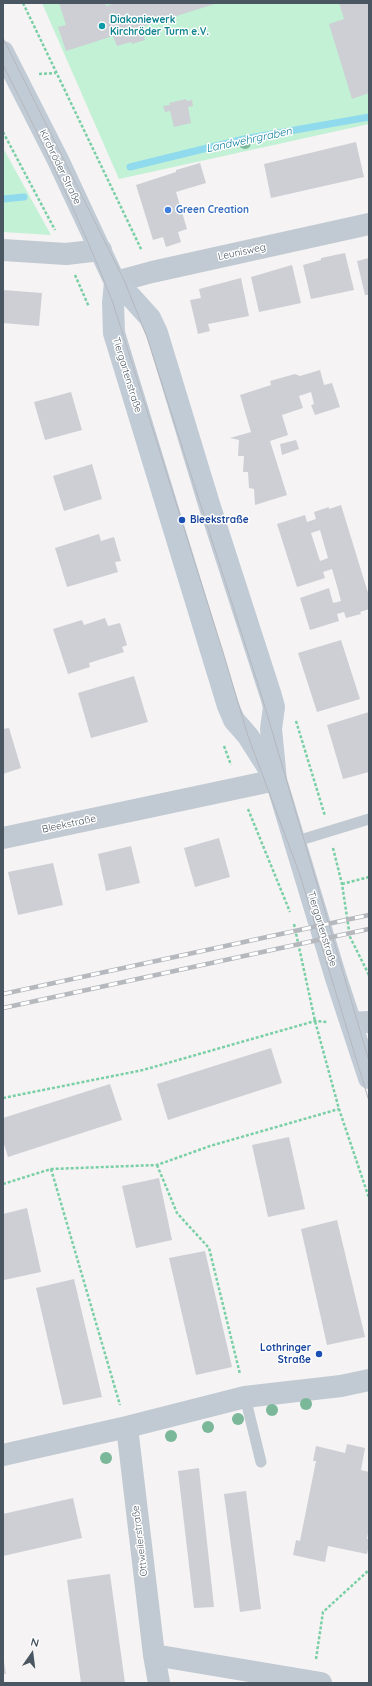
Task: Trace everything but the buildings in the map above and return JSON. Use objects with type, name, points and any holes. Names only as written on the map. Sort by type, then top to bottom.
[{"type":"main road","name":"Kirchröder Straße","points":[[3,52],[58,160],[115,282]]},
{"type":"main road","name":"Tiergartenstraße","points":[[115,282],[113,303],[114,333],[228,706],[234,720],[248,736],[276,780]]},
{"type":"main road","name":"Tiergartenstraße","points":[[115,282],[150,318],[157,333],[209,504],[274,707],[271,729],[276,780],[294,842],[360,1022],[369,1078]]},
{"type":"street","name":"Leunisweg","points":[[115,282],[152,272],[369,224]]},
{"type":"street","points":[[3,250],[66,254],[101,250]]},
{"type":"street","name":"Bleekstraße","points":[[3,838],[276,780]]},
{"type":"street","points":[[4,1451],[127,1427],[245,1397],[341,1386],[369,1380]]},
{"type":"street","name":"Ottweilerstraße","points":[[127,1427],[154,1655],[159,1683]]},
{"type":"street","points":[[154,1655],[317,1682]]},
{"type":"lane","points":[[294,842],[369,819]]},
{"type":"lane","points":[[245,1397],[261,1462]]},
{"type":"path","points":[[342,884],[369,877]]},
{"type":"path","points":[[3,1098],[144,1070],[315,1021]]},
{"type":"path","points":[[3,1184],[51,1170],[157,1165],[210,1146],[339,1109]]},
{"type":"path","points":[[157,1165],[177,1212],[209,1248],[245,1397]]},
{"type":"path","points":[[51,1170],[127,1427]]},
{"type":"path","points":[[317,1682],[323,1612],[369,1570]]},
{"type":"green space","points":[[42,3],[369,3],[369,124],[119,179]]},
{"type":"green space","points":[[3,148],[51,235],[3,232]]},
{"type":"waterway","name":"Landwehrgraben","points":[[130,167],[244,139],[369,117]]},
{"type":"waterway","name":"Landwehrgraben","points":[[3,199],[24,197]]},
{"type":"tram line","points":[[3,38],[124,280],[147,337],[262,697],[369,1061]]},
{"type":"tram line","points":[[3,65],[61,182],[101,272],[113,303],[248,736],[300,875],[369,1101]]},
{"type":"railway","points":[[3,994],[369,915]]},
{"type":"railway","points":[[3,1008],[369,929]]},
{"type":"place","name":"Diakoniewerk Kirchröder Turm e.V.","points":[[102,26]]},
{"type":"place","name":"Green Creation","points":[[168,210]]},
{"type":"place","name":"Bleekstraße","points":[[182,520]]},
{"type":"place","name":"Lothringer Straße","points":[[319,1354]]}]
